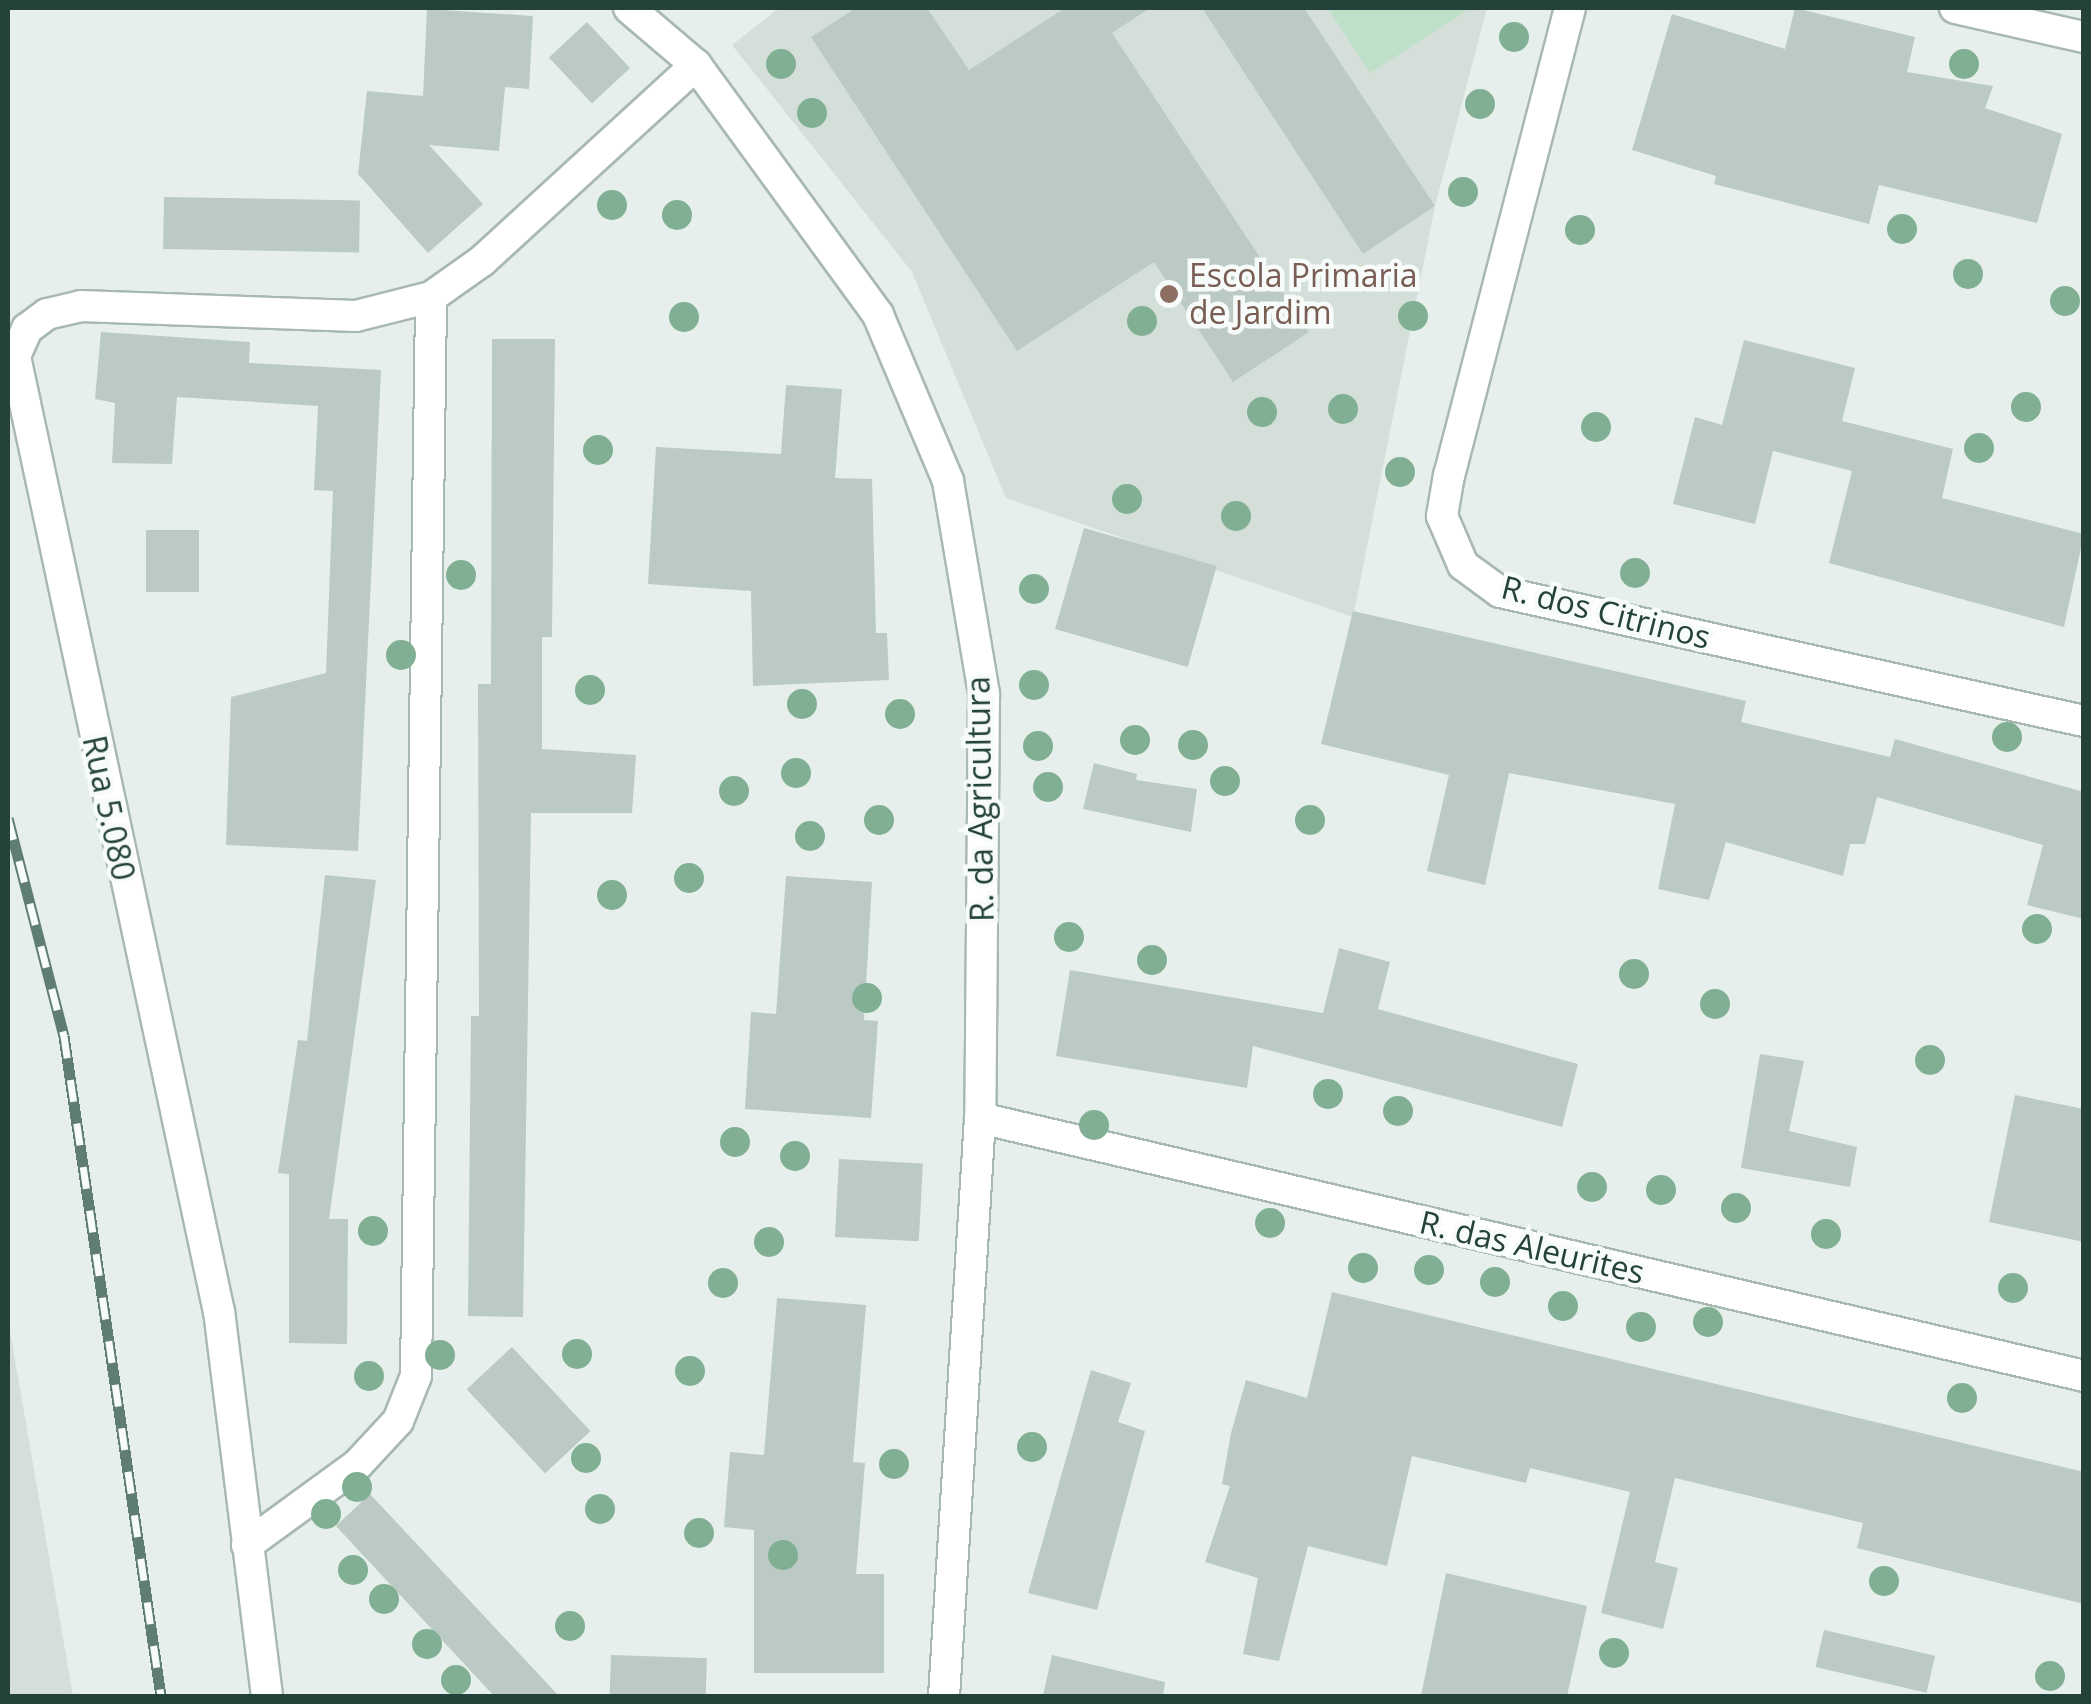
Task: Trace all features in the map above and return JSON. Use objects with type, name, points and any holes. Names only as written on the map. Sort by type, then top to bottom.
[{"type":"street","name":"R. da Agricultura","points":[[629,8],[696,65],[878,316],[948,481],[984,694],[980,1118],[944,1696]]},
{"type":"street","name":"R. dos Citrinos","points":[[1570,8],[1449,475],[1442,516],[1463,565],[1500,592],[2084,721]]},
{"type":"street","points":[[1955,8],[2084,37]]},
{"type":"street","points":[[247,1545],[358,1464],[398,1421],[416,1376],[431,297],[482,260],[696,65]]},
{"type":"street","name":"Rua 5.080","points":[[267,1696],[219,1312],[16,356],[27,330],[47,314],[81,306],[356,316],[431,297]]},
{"type":"street","name":"R. das Aleurites","points":[[980,1118],[2084,1376]]},
{"type":"shaded area","name":"Escola Primaria de Jardim","points":[[779,8],[1487,8],[1435,206],[1353,617],[1006,498],[912,272],[732,45]]},
{"type":"shaded area","points":[[8,1319],[73,1696],[8,1696]]},
{"type":"green space","points":[[1328,8],[1468,8],[1469,9],[1370,73]]},
{"type":"building","points":[[856,8],[927,8],[969,70],[1065,8],[1150,8],[1112,33],[1309,332],[1233,382],[1154,262],[1017,351],[811,37]]},
{"type":"building","points":[[1202,8],[1304,8],[1435,206],[1363,254]]},
{"type":"building","points":[[1795,8],[1915,37],[1907,72],[1993,86],[1985,108],[2062,134],[2037,223],[1879,185],[1869,224],[1714,184],[1716,176],[1632,150],[1672,14],[1785,49]]},
{"type":"building","points":[[427,9],[533,16],[529,89],[505,87],[499,151],[429,145],[483,204],[428,253],[358,174],[367,91],[423,96]]},
{"type":"building","points":[[587,22],[630,68],[592,104],[549,57]]},
{"type":"building","points":[[164,197],[360,200],[359,252],[163,249]]},
{"type":"building","points":[[101,332],[250,342],[249,363],[381,370],[358,851],[226,845],[231,697],[326,673],[333,491],[314,490],[318,406],[177,397],[172,464],[112,463],[115,403],[95,399]]},
{"type":"building","points":[[492,339],[555,339],[552,637],[542,637],[542,749],[636,755],[632,813],[531,813],[523,1317],[468,1316],[471,1016],[479,1016],[478,684],[491,684]]},
{"type":"building","points":[[1744,340],[1855,368],[1842,421],[1953,449],[1942,498],[2084,534],[2064,627],[1829,563],[1852,471],[1773,451],[1755,524],[1673,504],[1695,417],[1722,425]]},
{"type":"building","points":[[786,385],[842,389],[835,478],[872,479],[876,633],[887,633],[889,680],[753,686],[751,591],[648,584],[656,447],[781,454]]},
{"type":"building","points":[[1084,528],[1217,566],[1188,667],[1055,629]]},
{"type":"building","points":[[146,530],[199,530],[199,592],[146,592]]},
{"type":"building","points":[[1353,611],[1746,701],[1741,722],[1890,757],[1895,739],[2084,792],[2084,919],[2027,905],[2043,845],[1877,797],[1865,844],[1850,844],[1843,876],[1726,842],[1709,900],[1658,889],[1675,804],[1509,773],[1485,885],[1427,871],[1449,775],[1321,744]]},
{"type":"building","points":[[1094,763],[1137,774],[1136,780],[1197,789],[1191,832],[1083,809]]},
{"type":"building","points":[[325,875],[376,880],[329,1219],[348,1219],[347,1344],[289,1343],[289,1174],[278,1173],[298,1040],[307,1041]]},
{"type":"building","points":[[786,876],[872,882],[864,1020],[878,1021],[871,1118],[745,1109],[751,1012],[776,1014]]},
{"type":"building","points":[[1339,948],[1390,962],[1378,1009],[1578,1064],[1562,1127],[1253,1046],[1247,1088],[1056,1056],[1070,970],[1323,1013]]},
{"type":"building","points":[[1760,1054],[1804,1061],[1789,1131],[1857,1147],[1850,1187],[1741,1168]]},
{"type":"building","points":[[2015,1095],[2084,1109],[2084,1242],[1989,1222]]},
{"type":"building","points":[[839,1159],[923,1163],[919,1241],[835,1237]]},
{"type":"building","points":[[1332,1292],[2084,1472],[2084,1604],[1857,1548],[1863,1523],[1675,1478],[1655,1562],[1678,1568],[1663,1629],[1601,1613],[1630,1492],[1530,1468],[1526,1483],[1412,1456],[1387,1566],[1308,1546],[1279,1661],[1243,1654],[1258,1578],[1205,1562],[1230,1486],[1222,1484],[1231,1433],[1246,1380],[1307,1398]]},
{"type":"building","points":[[777,1298],[866,1305],[853,1462],[865,1463],[856,1574],[884,1574],[884,1673],[754,1673],[754,1530],[724,1527],[730,1452],[764,1455]]},
{"type":"building","points":[[512,1347],[590,1431],[545,1473],[467,1389]]},
{"type":"building","points":[[1091,1370],[1131,1383],[1118,1422],[1145,1431],[1097,1610],[1028,1593]]},
{"type":"building","points":[[370,1494],[559,1696],[494,1696],[336,1526]]},
{"type":"building","points":[[1446,1573],[1587,1606],[1567,1696],[1421,1696]]},
{"type":"building","points":[[1824,1630],[1935,1656],[1927,1693],[1815,1667]]},
{"type":"building","points":[[611,1655],[707,1658],[706,1696],[610,1696]]},
{"type":"building","points":[[1052,1655],[1165,1682],[1163,1696],[1043,1696]]},
{"type":"railway","points":[[8,818],[64,1036],[161,1696]]},
{"type":"place","name":"Escola Primaria de Jardim","points":[[1169,294]]}]
